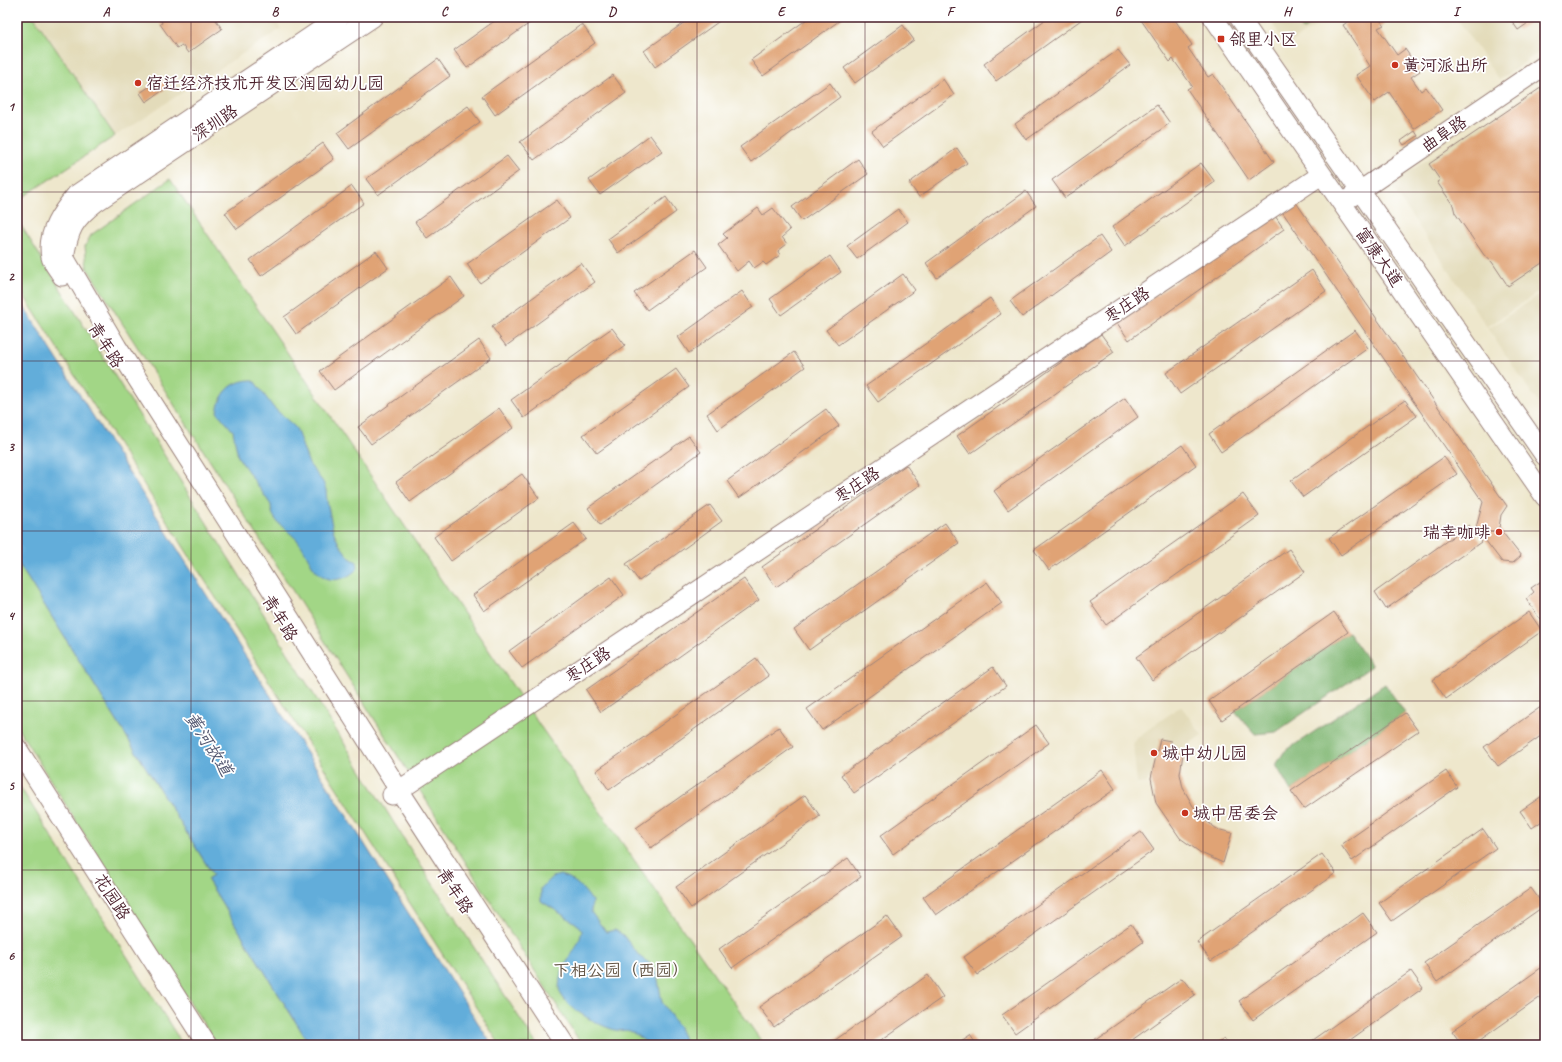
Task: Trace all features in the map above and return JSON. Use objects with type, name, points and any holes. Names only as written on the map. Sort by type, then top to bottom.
[{"type":"street","name":"深圳路","points":[[90,195],[340,17]]},
{"type":"street","name":"深圳路","points":[[90,195],[373,17]]},
{"type":"street","name":"富康大道","points":[[1213,17],[1545,497]]},
{"type":"street","name":"富康大道","points":[[1239,17],[1545,456]]},
{"type":"street","name":"曲阜路","points":[[1342,203],[1545,66]]},
{"type":"street","name":"枣庄路","points":[[396,792],[1322,175]]},
{"type":"street","name":"青年路","points":[[90,195],[68,234],[64,257],[117,346],[555,1045]]},
{"type":"street","name":"花园路","points":[[17,748],[207,1045]]},
{"type":"street","name":"青年路","points":[[396,792],[565,1045]]},
{"type":"shaded area","name":"宿迁经济技术开发区润园幼儿园","points":[[34,17],[273,17],[281,29],[115,136]]},
{"type":"shaded area","points":[[1268,17],[1328,17],[1287,45]]},
{"type":"shaded area","points":[[1456,17],[1545,17],[1545,48],[1499,80]]},
{"type":"shaded area","points":[[1545,83],[1545,288],[1487,327],[1390,184]]},
{"type":"shaded area","points":[[1545,291],[1545,413],[1488,329]]},
{"type":"shaded area","name":"城中幼儿园","points":[[1181,706],[1202,735],[1162,762],[1146,783],[1137,784],[1133,744],[1139,736]]},
{"type":"green space","points":[[17,17],[34,17],[115,136],[17,201]]},
{"type":"green space","points":[[1294,17],[1322,17],[1303,30]]},
{"type":"green space","name":"下相公园（西园）","points":[[170,179],[538,723],[764,1045],[582,1045],[87,268],[85,246],[91,235]]},
{"type":"green space","points":[[17,219],[409,847],[537,1045],[500,1045],[21,291],[17,281]]},
{"type":"green space","points":[[17,561],[213,875],[207,879],[310,1045],[217,1045],[17,727]]},
{"type":"green space","points":[[1348,632],[1372,666],[1276,732],[1255,734],[1235,711]]},
{"type":"green space","points":[[1385,684],[1405,713],[1291,791],[1276,765],[1284,752]]},
{"type":"green space","points":[[17,782],[183,1045],[17,1045]]},
{"type":"water","name":"黄河故道","points":[[17,296],[492,1045],[310,1045],[207,879],[213,875],[17,561]]},
{"type":"water","points":[[250,380],[255,382],[273,407],[296,428],[309,464],[323,482],[326,490],[333,530],[339,544],[350,558],[357,562],[358,568],[347,577],[334,580],[328,579],[317,571],[298,541],[274,517],[271,505],[238,457],[233,431],[217,412],[218,405],[224,394],[232,386],[243,381]]},
{"type":"water","points":[[560,875],[575,882],[586,892],[592,901],[591,912],[606,932],[615,930],[623,935],[640,957],[651,964],[657,974],[662,1002],[679,1028],[685,1041],[706,1045],[666,1046],[650,1044],[630,1031],[617,1031],[590,1019],[581,1014],[566,1001],[561,994],[559,987],[560,979],[565,965],[577,946],[582,931],[577,924],[541,901],[541,888],[553,877]]},
{"type":"building","points":[[160,17],[214,17],[222,29],[188,53],[182,45],[177,48],[160,24],[162,23]]},
{"type":"building","points":[[500,17],[538,17],[467,68],[454,50]]},
{"type":"building","points":[[692,17],[725,17],[655,67],[644,51]]},
{"type":"building","points":[[810,17],[843,18],[763,76],[751,60]]},
{"type":"building","points":[[1049,17],[1085,17],[996,81],[984,64]]},
{"type":"building","points":[[1139,17],[1173,17],[1192,45],[1188,48],[1208,77],[1213,74],[1274,162],[1249,180],[1187,89],[1192,86],[1173,59],[1170,62]]},
{"type":"building","points":[[1355,17],[1378,17],[1384,25],[1378,28],[1397,55],[1405,49],[1420,71],[1411,77],[1421,91],[1426,87],[1442,110],[1414,129],[1389,92],[1375,102],[1356,75],[1370,66],[1343,25]]},
{"type":"building","points":[[1509,17],[1537,17],[1518,30]]},
{"type":"building","points":[[582,24],[595,43],[495,115],[482,96]]},
{"type":"building","points":[[903,25],[914,40],[855,83],[844,68]]},
{"type":"building","points":[[1118,50],[1130,65],[1026,140],[1015,124]]},
{"type":"building","points":[[438,59],[450,76],[349,149],[337,133]]},
{"type":"building","points":[[613,75],[626,93],[534,160],[520,142]]},
{"type":"building","points":[[162,78],[168,87],[146,102],[140,93]]},
{"type":"building","points":[[943,79],[954,95],[883,146],[872,131]]},
{"type":"building","points":[[830,83],[840,97],[751,162],[740,147]]},
{"type":"building","points":[[1545,85],[1545,261],[1508,286],[1492,262],[1484,255],[1455,213],[1453,205],[1437,182],[1440,180],[1429,164]]},
{"type":"building","points":[[1157,105],[1170,123],[1065,198],[1052,180]]},
{"type":"building","points":[[468,106],[480,122],[378,195],[366,179]]},
{"type":"building","points":[[1415,131],[1418,136],[1404,145],[1401,141]]},
{"type":"building","points":[[650,135],[662,151],[600,195],[589,180]]},
{"type":"building","points":[[323,143],[334,159],[237,229],[225,213]]},
{"type":"building","points":[[957,148],[967,163],[919,197],[909,183]]},
{"type":"building","points":[[507,156],[519,171],[427,238],[415,222]]},
{"type":"building","points":[[858,159],[868,174],[802,221],[792,207]]},
{"type":"building","points":[[1201,163],[1215,182],[1125,246],[1112,227]]},
{"type":"building","points":[[352,186],[364,203],[261,276],[250,260]]},
{"type":"building","points":[[1026,191],[1036,206],[937,278],[926,263]]},
{"type":"building","points":[[666,197],[676,212],[618,253],[608,239]]},
{"type":"building","points":[[557,200],[570,218],[480,283],[467,264]]},
{"type":"building","points":[[1295,201],[1507,506],[1501,515],[1499,528],[1521,556],[1513,563],[1502,562],[1476,528],[1483,502],[1281,210]]},
{"type":"building","points":[[758,208],[763,215],[773,208],[790,230],[782,237],[787,244],[778,251],[780,255],[766,265],[763,262],[754,268],[749,261],[737,271],[718,245],[727,238],[723,234]]},
{"type":"building","points":[[898,209],[908,222],[857,259],[847,246]]},
{"type":"building","points":[[1273,213],[1284,229],[1129,340],[1117,323]]},
{"type":"building","points":[[1100,236],[1111,252],[1022,317],[1010,301]]},
{"type":"building","points":[[695,250],[707,267],[647,310],[634,293]]},
{"type":"building","points":[[376,251],[388,268],[296,334],[284,317]]},
{"type":"building","points":[[830,256],[841,272],[781,315],[770,299]]},
{"type":"building","points":[[581,263],[595,282],[506,346],[492,327]]},
{"type":"building","points":[[1312,270],[1326,291],[1180,394],[1166,373]]},
{"type":"building","points":[[903,274],[915,290],[838,345],[826,330]]},
{"type":"building","points":[[451,277],[464,296],[334,390],[320,371]]},
{"type":"building","points":[[742,291],[753,307],[689,353],[678,337]]},
{"type":"building","points":[[990,298],[1001,314],[878,402],[866,386]]},
{"type":"building","points":[[612,328],[625,345],[524,418],[511,400]]},
{"type":"building","points":[[1355,330],[1368,348],[1221,452],[1209,434]]},
{"type":"building","points":[[1101,334],[1114,352],[970,454],[957,436]]},
{"type":"building","points":[[479,340],[491,358],[371,444],[358,427]]},
{"type":"building","points":[[794,352],[805,367],[718,430],[707,414]]},
{"type":"building","points":[[676,369],[689,387],[597,453],[583,435]]},
{"type":"building","points":[[1125,398],[1138,417],[1008,510],[994,491]]},
{"type":"building","points":[[1405,400],[1417,416],[1303,497],[1291,481]]},
{"type":"building","points":[[499,408],[513,428],[410,502],[396,482]]},
{"type":"building","points":[[826,409],[839,426],[739,498],[727,481]]},
{"type":"building","points":[[689,436],[701,452],[600,525],[588,508]]},
{"type":"building","points":[[1182,445],[1196,465],[1049,570],[1034,550]]},
{"type":"building","points":[[1444,457],[1457,474],[1341,555],[1329,538]]},
{"type":"building","points":[[906,465],[920,485],[776,587],[762,567]]},
{"type":"building","points":[[522,474],[539,498],[451,561],[434,537]]},
{"type":"building","points":[[1243,494],[1259,516],[1106,625],[1090,602]]},
{"type":"building","points":[[710,505],[722,521],[639,581],[626,564]]},
{"type":"building","points":[[574,523],[586,539],[484,611],[473,595]]},
{"type":"building","points":[[945,523],[959,543],[809,650],[794,629]]},
{"type":"building","points":[[1469,525],[1481,542],[1386,609],[1375,592]]},
{"type":"building","points":[[1289,549],[1305,572],[1152,680],[1136,657]]},
{"type":"building","points":[[611,577],[624,595],[522,668],[509,651]]},
{"type":"building","points":[[744,579],[759,600],[601,712],[586,690]]},
{"type":"building","points":[[987,582],[1002,603],[822,730],[807,709]]},
{"type":"building","points":[[1540,582],[1545,589],[1545,619],[1539,618],[1526,599],[1534,592],[1531,588]]},
{"type":"building","points":[[1334,612],[1348,632],[1222,720],[1209,701]]},
{"type":"building","points":[[1529,612],[1542,631],[1446,699],[1433,680]]},
{"type":"building","points":[[756,658],[769,676],[609,790],[596,771]]},
{"type":"building","points":[[993,667],[1006,686],[854,793],[841,775]]},
{"type":"building","points":[[1545,704],[1545,733],[1498,766],[1484,747]]},
{"type":"building","points":[[1405,713],[1418,731],[1304,809],[1291,791]]},
{"type":"building","points":[[1036,725],[1049,743],[893,854],[880,836]]},
{"type":"building","points":[[779,727],[793,747],[651,848],[636,828]]},
{"type":"building","points":[[1160,739],[1171,741],[1170,752],[1183,754],[1180,774],[1183,788],[1193,806],[1205,820],[1217,829],[1232,833],[1223,863],[1201,853],[1180,838],[1156,803],[1151,778]]},
{"type":"building","points":[[1102,770],[1115,789],[936,915],[923,897]]},
{"type":"building","points":[[1446,771],[1457,787],[1352,861],[1341,845]]},
{"type":"building","points":[[1545,794],[1545,819],[1532,828],[1520,811]]},
{"type":"building","points":[[805,795],[820,816],[691,908],[676,887]]},
{"type":"building","points":[[1483,829],[1496,848],[1392,921],[1379,903]]},
{"type":"building","points":[[1141,832],[1154,850],[977,975],[964,957]]},
{"type":"building","points":[[1322,854],[1336,873],[1211,961],[1197,942]]},
{"type":"building","points":[[848,858],[861,877],[732,968],[719,949]]},
{"type":"building","points":[[1531,888],[1544,906],[1437,982],[1424,963]]},
{"type":"building","points":[[1363,913],[1377,932],[1253,1020],[1239,1001]]},
{"type":"building","points":[[887,916],[902,937],[774,1027],[759,1007]]},
{"type":"building","points":[[1131,924],[1143,942],[1015,1033],[1002,1015]]},
{"type":"building","points":[[1545,965],[1545,994],[1473,1045],[1462,1045],[1452,1031]]},
{"type":"building","points":[[1411,971],[1423,988],[1343,1045],[1306,1045]]},
{"type":"building","points":[[928,975],[943,997],[874,1045],[828,1045]]},
{"type":"building","points":[[1182,978],[1195,995],[1125,1045],[1087,1045]]},
{"type":"building","points":[[970,1035],[977,1045],[955,1045]]},
{"type":"building","points":[[1224,1038],[1229,1045],[1214,1045]]},
{"type":"place","name":"邻里小区","points":[[1221,39]]},
{"type":"place","name":"黄河派出所","points":[[1395,65]]},
{"type":"place","name":"宿迁经济技术开发区润园幼儿园","points":[[138,83]]},
{"type":"place","name":"瑞幸咖啡","points":[[1499,532]]},
{"type":"place","name":"城中幼儿园","points":[[1154,753]]},
{"type":"place","name":"城中居委会","points":[[1185,813]]}]
